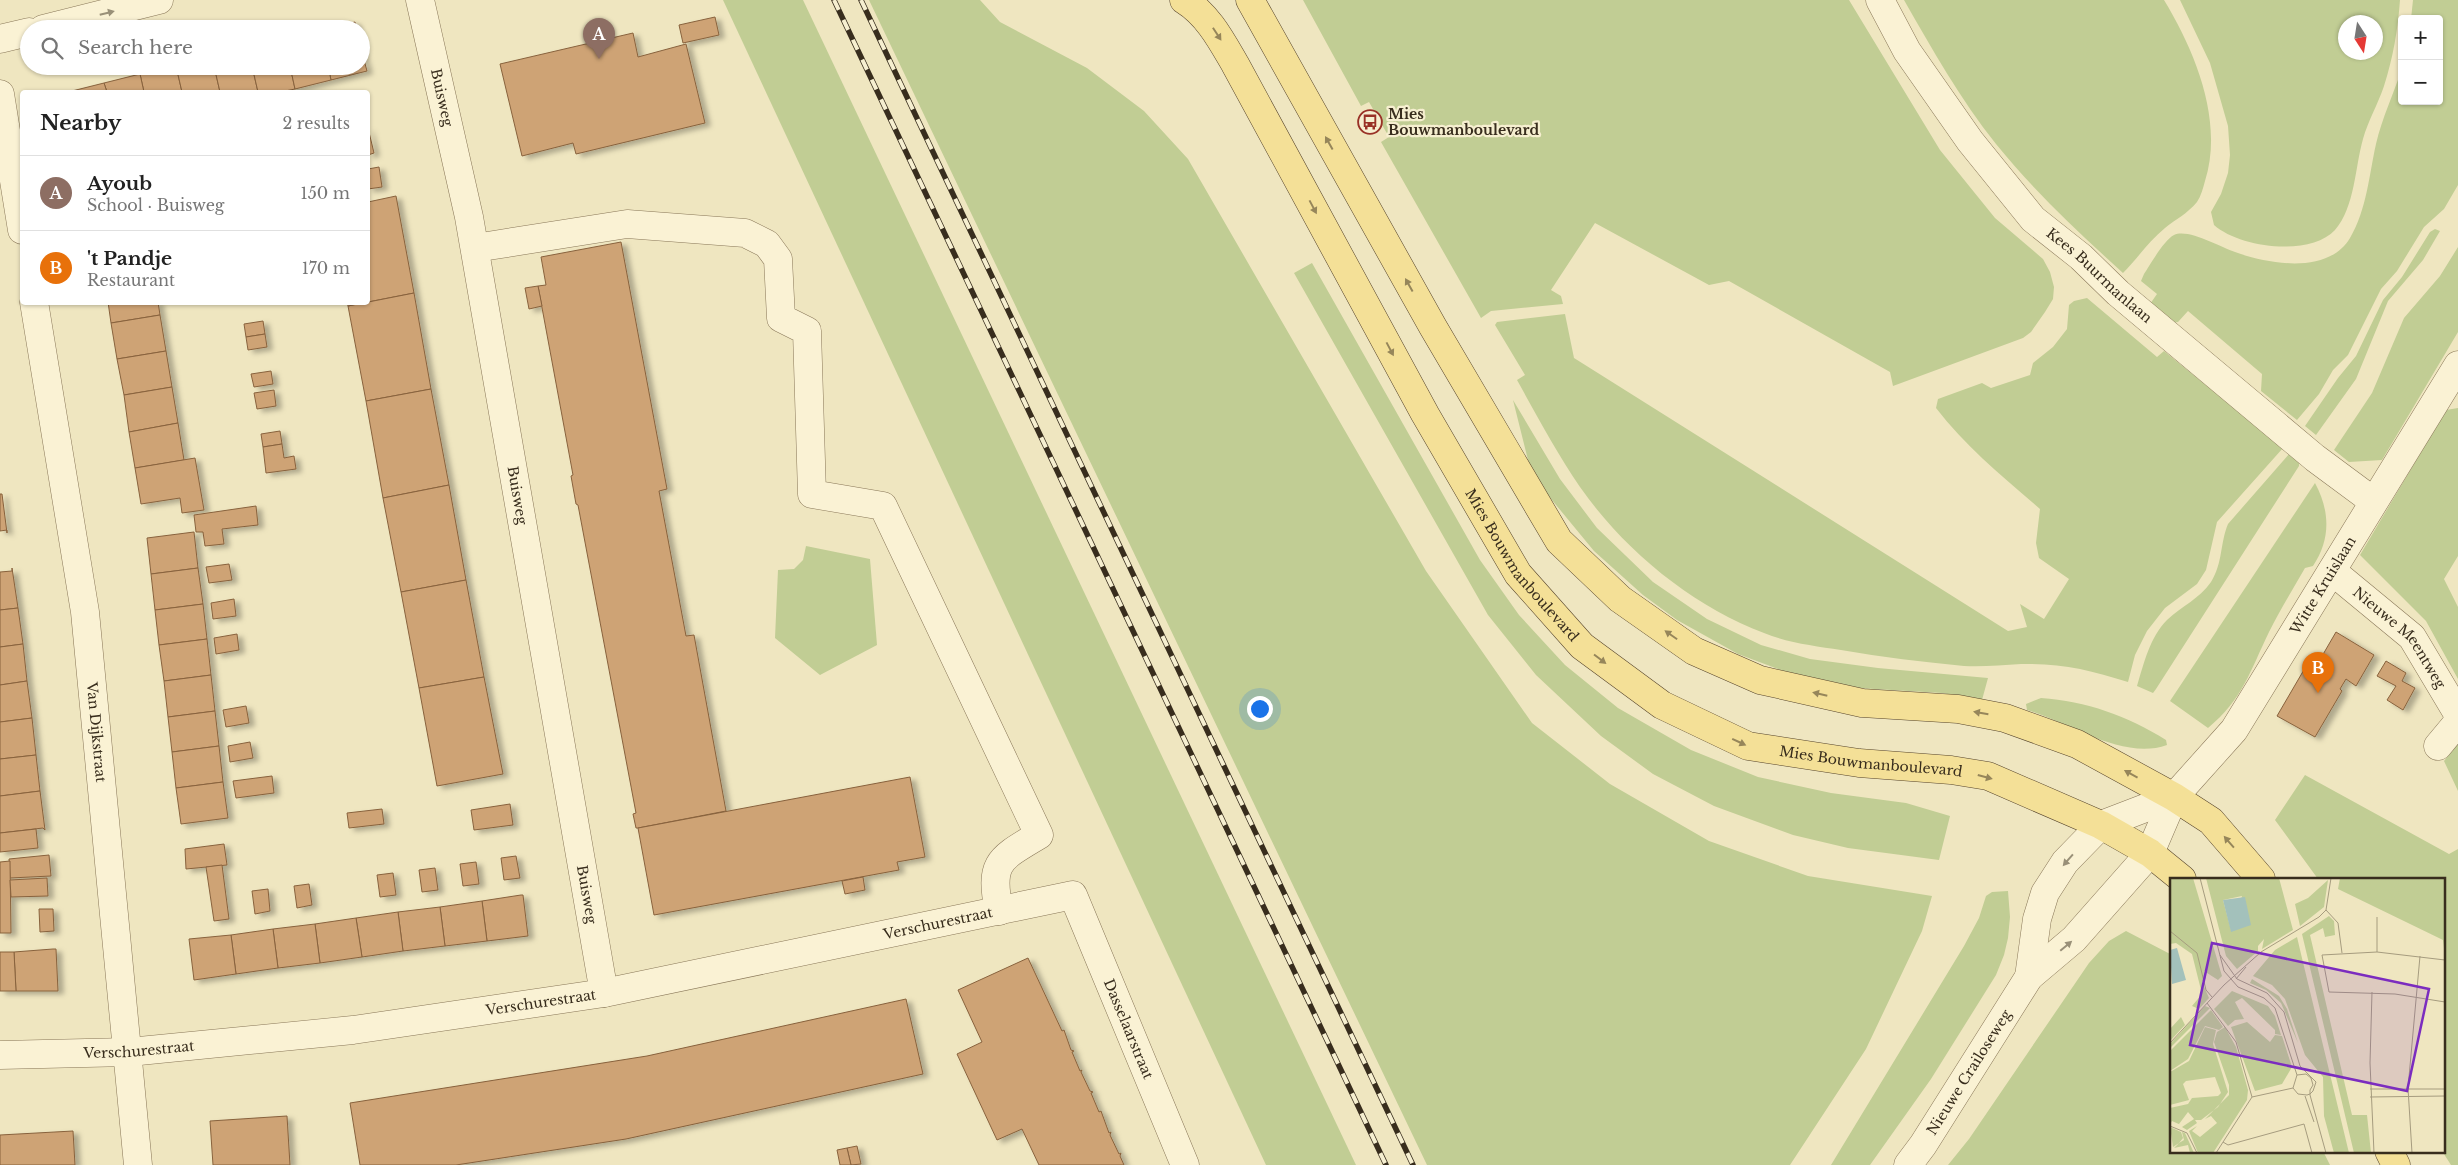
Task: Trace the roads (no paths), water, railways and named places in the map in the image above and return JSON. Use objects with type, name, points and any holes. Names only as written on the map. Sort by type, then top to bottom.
[{"type":"main road","name":"Mies Bouwmanboulevard","points":[[1184,0],[1194,6],[1214,29],[1235,64],[1425,414],[1518,574],[1582,646],[1662,705],[1748,746],[1860,763],[1951,770],[1988,776],[2101,825],[2150,853],[2181,878]]},
{"type":"main road","points":[[1250,0],[1433,327],[1559,541],[1620,599],[1694,651],[1760,680],[1862,703],[1958,709],[2005,718],[2077,744],[2174,797],[2211,821],[2260,878]]},
{"type":"main road","points":[[2390,1152],[2396,1165]]},
{"type":"street","points":[[79,20],[159,0]]},
{"type":"street","name":"Buisweg","points":[[420,0],[475,248],[604,993]]},
{"type":"street","name":"Kees Buurmanlaan","points":[[1880,0],[1907,51],[1964,133],[2033,219],[2081,257],[2118,292],[2293,437],[2315,458],[2374,501]]},
{"type":"street","points":[[0,39],[20,34]]},
{"type":"street","points":[[0,94],[20,218]]},
{"type":"street","points":[[475,248],[627,224],[745,233],[767,244],[778,259],[782,318],[807,331],[812,494],[883,506],[1039,835],[1006,854],[995,873],[995,888],[999,911]]},
{"type":"street","name":"Van Dijkstraat","points":[[35,305],[86,612],[129,1052],[138,1165]]},
{"type":"street","name":"Witte Kruislaan","points":[[2174,797],[2234,730],[2458,365]]},
{"type":"street","name":"Nieuwe Meentweg","points":[[2332,571],[2412,637],[2458,714]]},
{"type":"street","points":[[2438,746],[2458,722]]},
{"type":"street","points":[[2101,825],[2174,797]]},
{"type":"street","name":"Nieuwe Crailoseweg","points":[[1908,1165],[1924,1145],[2029,977],[2074,939],[2150,853],[2174,797]]},
{"type":"street","name":"Nieuwe Crailoseweg","points":[[2029,977],[2037,919],[2045,893],[2065,862],[2101,825]]},
{"type":"street","name":"Verschurestraat","points":[[0,1055],[129,1052],[353,1030],[604,993],[1073,895]]},
{"type":"street","name":"Dasselaarstraat","points":[[1073,895],[1185,1165]]},
{"type":"railway","points":[[834,0],[1386,1165]]},
{"type":"railway","points":[[861,0],[1413,1165]]},
{"type":"place","name":"Ayoub","points":[[599,59]]},
{"type":"place","name":"Mies Bouwmanboulevard","points":[[1370,122]]},
{"type":"place","name":"'t Pandje","points":[[2318,693]]}]
